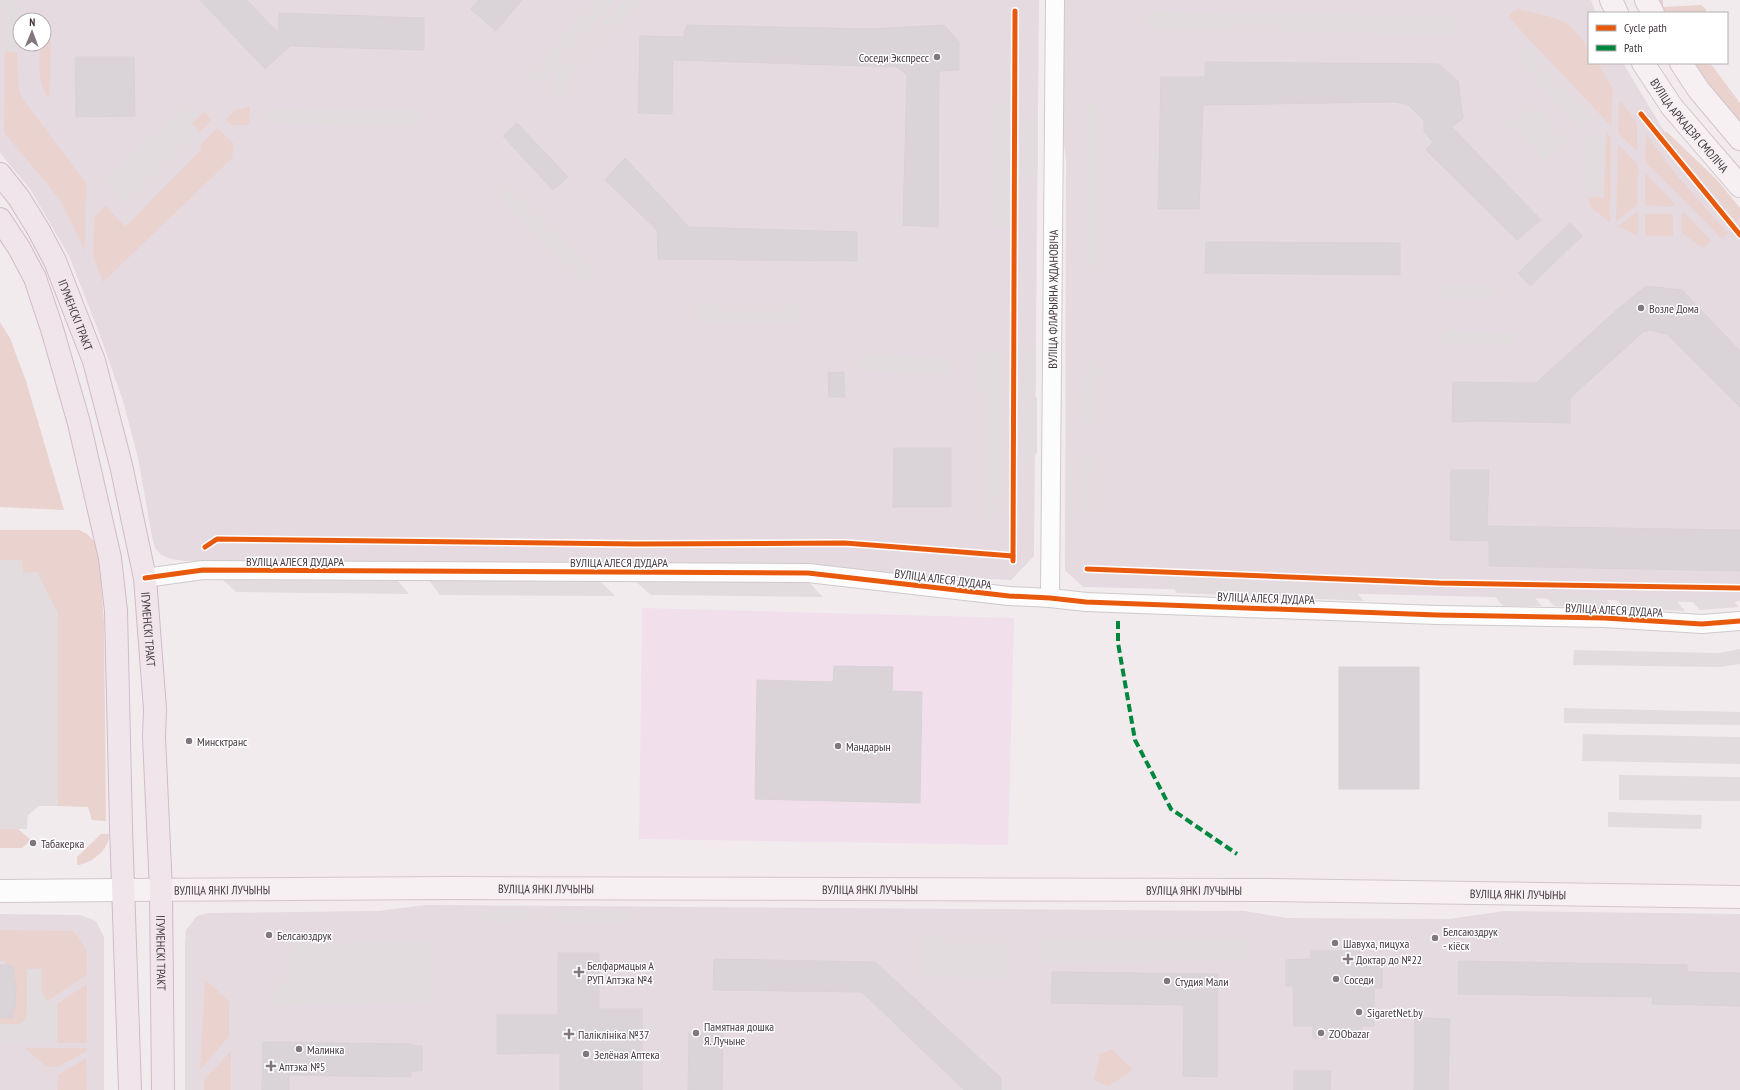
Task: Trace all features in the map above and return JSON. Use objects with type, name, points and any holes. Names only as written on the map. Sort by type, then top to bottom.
[{"type":"main road","points":[[1611,0],[1617,12]]},
{"type":"main road","points":[[1646,0],[1652,12]]},
{"type":"main road","name":"ВУЛІЦА АРКАДЗЯ СМОЛІЧА","points":[[1644,64],[1672,107],[1740,186]]},
{"type":"main road","points":[[1682,64],[1698,90],[1740,139]]},
{"type":"main road","name":"ІГУМЕНСКІ ТРАКТ","points":[[0,174],[19,198],[38,229],[54,261],[94,361],[121,465],[145,578],[154,709],[161,890],[163,1090]]},
{"type":"main road","points":[[0,219],[19,248],[35,278],[52,329],[79,424],[110,558],[116,612],[121,828],[130,1090]]},
{"type":"main road","name":"ВУЛІЦА ЯНКІ ЛУЧЫНЫ","points":[[124,890],[443,888],[1264,890],[1740,897]]},
{"type":"street","name":"ВУЛІЦА ФЛАРЫЯНА ЖДАНОВІЧА","points":[[1050,598],[1055,0]]},
{"type":"street","name":"ВУЛІЦА АЛЕСЯ ДУДАРА","points":[[145,578],[204,570],[808,573],[1009,596],[1086,602],[1436,615],[1604,618],[1702,624],[1740,621]]},
{"type":"street","name":"ВУЛІЦА ЯНКІ ЛУЧЫНЫ","points":[[0,891],[124,890]]},
{"type":"shaded area","points":[[0,0],[1039,0],[1034,556],[1011,580],[740,567],[184,561],[171,559],[161,555],[155,548],[138,458],[123,401],[100,335],[69,256],[30,189],[0,153]]},
{"type":"shaded area","points":[[596,0],[616,0],[538,86],[527,76]]},
{"type":"shaded area","points":[[624,0],[642,0],[569,78],[568,96],[554,96],[555,75]]},
{"type":"shaded area","points":[[1062,0],[1591,0],[1596,12],[1588,12],[1588,64],[1624,64],[1667,136],[1740,216],[1740,601],[1731,603],[1083,587],[1065,570],[1066,161],[1059,97]]},
{"type":"shaded area","points":[[1653,0],[1663,0],[1663,7],[1701,5],[1706,9],[1706,12],[1659,12]]},
{"type":"shaded area","points":[[6,2],[18,2],[18,12],[12,12],[12,52],[5,51]]},
{"type":"shaded area","points":[[1519,9],[1558,19],[1571,26],[1588,47],[1588,64],[1599,64],[1613,89],[1611,126],[1508,17],[1513,11]]},
{"type":"shaded area","points":[[1145,11],[1455,16],[1456,35],[1146,29]]},
{"type":"shaded area","points":[[1525,48],[1593,119],[1582,129],[1515,58]]},
{"type":"shaded area","points":[[5,51],[17,52],[19,91],[22,98],[86,183],[85,251],[61,201],[4,132]]},
{"type":"shaded area","points":[[40,52],[51,52],[50,93],[48,97],[42,84]]},
{"type":"shaded area","points":[[1689,64],[1711,64],[1740,103],[1740,128]]},
{"type":"shaded area","points":[[1533,101],[1568,139],[1544,161],[1509,124]]},
{"type":"shaded area","points":[[1621,101],[1637,123],[1637,151],[1618,133],[1619,104]]},
{"type":"shaded area","points":[[187,102],[201,115],[190,125],[199,134],[126,205],[104,182]]},
{"type":"shaded area","points":[[1087,103],[1100,103],[1098,271],[1085,271]]},
{"type":"shaded area","points":[[991,104],[1009,104],[1009,228],[991,228]]},
{"type":"shaded area","points":[[250,106],[250,121],[248,125],[232,125],[226,120],[235,110]]},
{"type":"shaded area","points":[[267,108],[421,109],[420,126],[267,124]]},
{"type":"shaded area","points":[[204,112],[212,120],[200,132],[192,123]]},
{"type":"shaded area","points":[[1038,113],[1038,169],[1024,184],[1024,128]]},
{"type":"shaded area","points":[[217,128],[234,144],[232,158],[103,282],[93,256],[94,217],[106,206],[125,227],[201,150],[201,144]]},
{"type":"shaded area","points":[[1660,131],[1667,132],[1717,180],[1740,208],[1740,217],[1737,222]]},
{"type":"shaded area","points":[[1606,132],[1611,138],[1610,223],[1591,207],[1588,197],[1604,198]]},
{"type":"shaded area","points":[[1587,134],[1603,134],[1602,194],[1586,194]]},
{"type":"shaded area","points":[[1646,134],[1678,177],[1728,233],[1722,239],[1645,161]]},
{"type":"shaded area","points":[[1618,144],[1638,165],[1637,205],[1616,221]]},
{"type":"shaded area","points":[[1645,173],[1675,204],[1671,207],[1645,205]]},
{"type":"shaded area","points":[[508,183],[597,276],[586,286],[497,193]]},
{"type":"shaded area","points":[[1638,211],[1638,236],[1618,226]]},
{"type":"shaded area","points":[[1684,212],[1711,241],[1704,247],[1699,246],[1682,233],[1682,215]]},
{"type":"shaded area","points":[[1645,214],[1673,214],[1673,236],[1645,236]]},
{"type":"shaded area","points":[[1438,285],[1494,285],[1494,299],[1437,298]]},
{"type":"shaded area","points":[[696,304],[797,305],[797,323],[696,322]]},
{"type":"shaded area","points":[[0,322],[10,338],[26,381],[64,510],[0,507]]},
{"type":"shaded area","points":[[1443,331],[1516,332],[1516,345],[1443,345]]},
{"type":"shaded area","points":[[1036,346],[1036,390],[1022,403],[1022,361]]},
{"type":"shaded area","points":[[983,352],[1002,352],[1003,501],[997,502],[997,518],[984,518]]},
{"type":"shaded area","points":[[859,354],[950,357],[950,374],[859,372]]},
{"type":"shaded area","points":[[1084,362],[1097,363],[1096,422],[1082,422]]},
{"type":"shaded area","points":[[1037,396],[1037,453],[1023,468],[1022,412]]},
{"type":"shaded area","points":[[1083,456],[1096,456],[1095,516],[1082,515]]},
{"type":"shaded area","points":[[0,530],[79,530],[87,534],[95,542],[99,554],[104,623],[106,821],[92,820],[88,807],[58,806],[58,613],[23,573],[21,560],[0,560]]},
{"type":"shaded area","points":[[0,560],[21,560],[23,573],[37,572],[58,613],[58,806],[39,806],[28,815],[27,829],[0,829]]},
{"type":"shaded area","points":[[1167,577],[1350,585],[1364,601],[1177,593]]},
{"type":"shaded area","points":[[428,579],[601,582],[615,596],[440,595]]},
{"type":"shaded area","points":[[223,580],[398,581],[409,594],[236,592]]},
{"type":"shaded area","points":[[634,580],[807,580],[823,597],[651,595]]},
{"type":"shaded area","points":[[1529,590],[1542,606],[1503,606],[1490,591]]},
{"type":"shaded area","points":[[1542,593],[1602,594],[1614,609],[1554,606]]},
{"type":"shaded area","points":[[1613,596],[1673,597],[1685,611],[1625,609]]},
{"type":"shaded area","points":[[1728,596],[1739,607],[1700,610],[1688,597]]},
{"type":"shaded area","points":[[642,608],[1014,618],[1008,845],[639,839]]},
{"type":"shaded area","points":[[1740,649],[1740,664],[1720,667],[1573,665],[1574,650],[1719,653]]},
{"type":"shaded area","points":[[1564,708],[1740,712],[1740,725],[1564,723]]},
{"type":"shaded area","points":[[1583,734],[1740,737],[1740,764],[1582,761]]},
{"type":"shaded area","points":[[1619,775],[1740,777],[1740,801],[1619,800]]},
{"type":"shaded area","points":[[1608,812],[1702,815],[1701,829],[1608,827]]},
{"type":"shaded area","points":[[0,829],[18,829],[31,840],[22,848],[0,848]]},
{"type":"shaded area","points":[[101,834],[109,834],[103,850],[94,859],[77,865],[77,857]]},
{"type":"shaded area","points":[[426,905],[1245,911],[1287,918],[1449,919],[1505,911],[1740,914],[1740,1090],[185,1090],[185,943],[186,930],[197,916],[208,913],[378,911]]},
{"type":"shaded area","points":[[483,909],[535,909],[535,921],[483,922]]},
{"type":"shaded area","points":[[552,910],[630,910],[630,923],[552,922]]},
{"type":"shaded area","points":[[0,914],[80,915],[96,921],[104,937],[104,1090],[0,1090]]},
{"type":"shaded area","points":[[0,930],[73,931],[87,950],[87,975],[47,1001],[42,993],[42,969],[25,1020],[20,1024],[0,1024],[0,1017],[13,1017],[13,1008],[15,1008],[16,982],[14,981],[14,966],[5,965],[5,961],[0,961]]},
{"type":"shaded area","points":[[923,936],[1010,937],[1009,978],[923,977]]},
{"type":"shaded area","points":[[1248,938],[1248,961],[1039,962],[1039,939]]},
{"type":"shaded area","points":[[430,942],[430,1004],[271,1005],[295,943]]},
{"type":"shaded area","points":[[27,969],[42,969],[42,993],[47,1001],[57,1004],[57,1043],[0,1043],[0,1024],[20,1024],[27,1017]]},
{"type":"shaded area","points":[[205,980],[229,1001],[229,1036],[200,1070]]},
{"type":"shaded area","points":[[87,984],[87,1043],[57,1043],[57,1004]]},
{"type":"shaded area","points":[[25,1048],[87,1048],[87,1051],[57,1067],[47,1067]]},
{"type":"shaded area","points":[[1112,1049],[1133,1070],[1108,1086],[1094,1080],[1100,1054]]},
{"type":"shaded area","points":[[231,1051],[231,1090],[204,1090],[204,1080]]},
{"type":"shaded area","points":[[86,1058],[87,1090],[57,1090],[58,1075]]},
{"type":"building","points":[[200,0],[247,0],[278,33],[279,13],[424,18],[424,50],[290,46],[265,69]]},
{"type":"building","points":[[479,0],[522,0],[496,31],[471,9]]},
{"type":"building","points":[[687,25],[870,29],[944,25],[959,42],[959,70],[939,71],[938,227],[903,225],[907,75],[897,67],[673,60],[672,114],[638,113],[640,36],[683,37]]},
{"type":"building","points":[[75,57],[134,57],[135,116],[76,117]]},
{"type":"building","points":[[1205,62],[1438,64],[1458,81],[1463,118],[1452,127],[1541,220],[1517,240],[1426,150],[1433,142],[1424,131],[1424,120],[1407,104],[1394,102],[1203,105],[1199,209],[1158,209],[1161,77],[1205,77]]},
{"type":"building","points":[[517,123],[568,177],[553,190],[503,136]]},
{"type":"building","points":[[625,158],[689,227],[857,232],[857,261],[658,259],[657,230],[605,180]]},
{"type":"building","points":[[1570,223],[1582,236],[1530,286],[1518,273]]},
{"type":"building","points":[[1206,242],[1400,243],[1400,275],[1205,273]]},
{"type":"building","points":[[1646,286],[1682,290],[1740,351],[1740,407],[1667,334],[1650,330],[1643,332],[1570,398],[1570,423],[1476,421],[1452,422],[1453,382],[1536,383],[1620,307]]},
{"type":"building","points":[[844,372],[845,397],[829,397],[828,373]]},
{"type":"building","points":[[894,448],[951,448],[951,507],[893,507]]},
{"type":"building","points":[[1451,470],[1489,470],[1487,526],[1740,530],[1740,571],[1489,566],[1489,541],[1450,540]]},
{"type":"building","name":"Мандарын","points":[[834,666],[893,667],[892,691],[922,692],[920,803],[755,799],[757,680],[833,682]]},
{"type":"building","points":[[1339,667],[1419,667],[1419,789],[1339,789]]},
{"type":"building","points":[[1311,951],[1360,951],[1360,961],[1382,961],[1382,988],[1374,988],[1374,1026],[1362,1026],[1362,1038],[1313,1038],[1313,1026],[1294,1026],[1293,986],[1286,986],[1286,960],[1311,959]]},
{"type":"building","name":"Паліклініка №37","points":[[558,953],[599,953],[599,1009],[642,1009],[642,1090],[560,1090],[560,1053],[497,1054],[497,1015],[558,1015]]},
{"type":"building","points":[[714,959],[875,962],[1001,1078],[1001,1090],[964,1090],[862,992],[713,990]]},
{"type":"building","points":[[1459,961],[1687,965],[1687,972],[1740,973],[1740,1006],[1652,1004],[1653,997],[1458,994]]},
{"type":"building","points":[[0,965],[14,966],[14,981],[16,981],[15,1009],[13,1008],[13,1018],[0,1017]]},
{"type":"building","points":[[1052,972],[1218,974],[1217,1077],[1183,1076],[1184,1005],[1051,1003]]},
{"type":"building","points":[[1415,1018],[1450,1019],[1448,1090],[1414,1090]]},
{"type":"building","points":[[689,1033],[723,1033],[722,1090],[688,1090]]},
{"type":"building","points":[[263,1042],[412,1044],[412,1046],[422,1046],[422,1071],[411,1071],[411,1077],[289,1075],[289,1090],[262,1090]]},
{"type":"building","points":[[1294,1071],[1331,1071],[1330,1090],[1294,1090]]},
{"type":"marked path","points":[[1118,621],[1118,643],[1135,740],[1171,809],[1237,854]]},
{"type":"cycle path","points":[[1013,561],[1015,11]]},
{"type":"cycle path","points":[[1641,114],[1740,235]]},
{"type":"cycle path","points":[[205,547],[217,539],[637,544],[845,543],[1013,556]]},
{"type":"cycle path","points":[[1087,569],[1439,583],[1740,588]]},
{"type":"cycle path","points":[[145,578],[203,570],[808,573],[1009,596],[1086,602],[1437,615],[1604,618],[1702,624],[1740,621]]},
{"type":"place","name":"Соседи Экспресс","points":[[937,57]]},
{"type":"place","name":"Возле Дома","points":[[1641,308]]},
{"type":"place","name":"Минсктранс","points":[[189,741]]},
{"type":"place","name":"Мандарын","points":[[838,746]]},
{"type":"place","name":"Табакерка","points":[[33,843]]},
{"type":"place","name":"Белсаюздрук","points":[[269,935]]},
{"type":"place","name":"Белсаюздрук - кіёск","points":[[1435,938]]},
{"type":"place","name":"Шавуха, пицуха","points":[[1335,943]]},
{"type":"place","name":"Доктар до №22","points":[[1348,959]]},
{"type":"place","name":"Белфармацыя А РУП Аптэка №4","points":[[579,972]]},
{"type":"place","name":"Соседи","points":[[1336,979]]},
{"type":"place","name":"Студия Мали","points":[[1167,981]]},
{"type":"place","name":"SigaretNet.by","points":[[1359,1012]]},
{"type":"place","name":"Памятная дошка Я. Лучыне","points":[[696,1033]]},
{"type":"place","name":"ZOObazar","points":[[1321,1033]]},
{"type":"place","name":"Паліклініка №37","points":[[569,1034]]},
{"type":"place","name":"Малинка","points":[[299,1049]]},
{"type":"place","name":"Зелёная Аптека","points":[[586,1054]]},
{"type":"place","name":"Аптэка №5","points":[[271,1066]]}]
